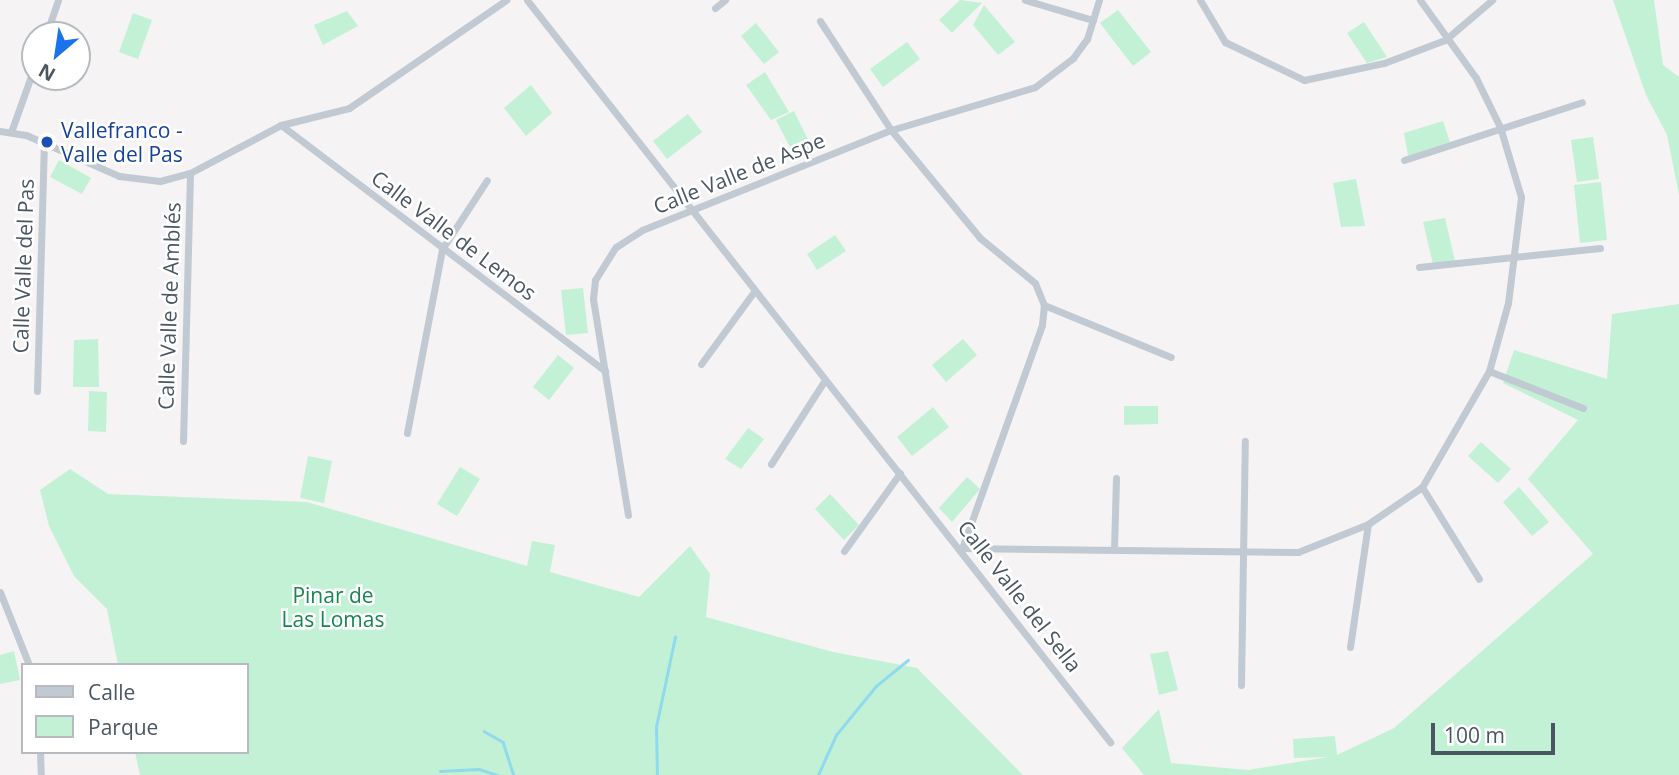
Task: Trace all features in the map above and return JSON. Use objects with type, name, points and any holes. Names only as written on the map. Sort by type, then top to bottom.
[{"type":"street","points":[[51,21],[58,0]]},
{"type":"street","points":[[0,131],[44,143],[119,176],[160,181],[190,173],[281,125],[349,108],[506,0]]},
{"type":"street","name":"Calle Valle del Sella","points":[[527,0],[696,212],[753,293],[823,383],[962,548],[1110,743]]},
{"type":"street","points":[[715,8],[725,0]]},
{"type":"street","points":[[1025,0],[1093,20]]},
{"type":"street","name":"Calle Valle de Aspe","points":[[628,515],[593,299],[603,264],[642,230],[696,212],[891,130],[1035,88],[1073,58],[1093,20],[1098,0]]},
{"type":"street","points":[[1200,0],[1225,42],[1253,60],[1304,80],[1384,63],[1445,40],[1492,0]]},
{"type":"street","points":[[820,21],[891,130],[979,238],[1035,283],[1044,305],[1042,325],[962,548],[1245,554],[1298,552],[1368,524],[1422,487],[1489,370],[1514,257],[1521,197],[1500,127],[1476,78],[1445,40],[1420,0]]},
{"type":"street","points":[[11,132],[26,91]]},
{"type":"street","points":[[1404,160],[1582,102]]},
{"type":"street","name":"Calle Valle de Lemos","points":[[281,125],[606,371]]},
{"type":"street","name":"Calle Valle del Pas","points":[[37,391],[44,143]]},
{"type":"street","name":"Calle Valle de Amblés","points":[[183,441],[190,173]]},
{"type":"street","points":[[407,433],[442,248],[487,180]]},
{"type":"street","points":[[1419,267],[1600,248]]},
{"type":"street","points":[[701,364],[753,293]]},
{"type":"street","points":[[1044,305],[1171,357]]},
{"type":"street","points":[[1489,370],[1583,408]]},
{"type":"street","points":[[771,464],[823,383]]},
{"type":"street","points":[[1241,685],[1245,441]]},
{"type":"street","points":[[844,551],[900,473]]},
{"type":"street","points":[[1114,550],[1116,478]]},
{"type":"street","points":[[1422,487],[1479,579]]},
{"type":"street","points":[[1350,647],[1368,524]]},
{"type":"street","points":[[0,592],[28,663]]},
{"type":"street","points":[[40,754],[41,775]]},
{"type":"green space","points":[[960,0],[982,3],[952,33],[939,20]]},
{"type":"green space","points":[[1613,0],[1654,0],[1663,65],[1679,77],[1679,195],[1667,135],[1646,95]]},
{"type":"green space","points":[[984,5],[1015,42],[998,55],[973,25]]},
{"type":"green space","points":[[1118,10],[1151,52],[1133,66],[1100,23]]},
{"type":"green space","points":[[347,11],[358,26],[323,45],[314,25]]},
{"type":"green space","points":[[133,13],[152,20],[138,59],[119,52]]},
{"type":"green space","points":[[1364,22],[1387,57],[1367,63],[1347,33]]},
{"type":"green space","points":[[756,23],[779,52],[764,64],[741,36]]},
{"type":"green space","points":[[907,42],[920,59],[883,87],[870,69]]},
{"type":"green space","points":[[765,72],[789,112],[771,120],[746,85]]},
{"type":"green space","points":[[531,85],[552,113],[526,136],[504,108]]},
{"type":"green space","points":[[794,111],[812,148],[794,155],[776,120]]},
{"type":"green space","points":[[688,114],[702,132],[667,159],[653,141]]},
{"type":"green space","points":[[1443,121],[1450,142],[1408,156],[1404,133]]},
{"type":"green space","points":[[1593,137],[1599,179],[1577,182],[1571,140]]},
{"type":"green space","points":[[59,160],[91,178],[82,194],[50,177]]},
{"type":"green space","points":[[1356,179],[1365,226],[1341,227],[1333,183]]},
{"type":"green space","points":[[1601,182],[1607,240],[1580,243],[1574,185]]},
{"type":"green space","points":[[1445,218],[1455,261],[1433,264],[1423,222]]},
{"type":"green space","points":[[835,235],[846,251],[817,270],[807,254]]},
{"type":"green space","points":[[583,288],[588,333],[566,335],[561,290]]},
{"type":"green space","points":[[1679,304],[1679,775],[1144,775],[1122,748],[1159,709],[1171,763],[1248,770],[1328,757],[1294,758],[1293,739],[1335,736],[1337,755],[1394,728],[1593,554],[1528,479],[1578,420],[1503,383],[1514,350],[1607,379],[1612,314]]},
{"type":"green space","points":[[98,339],[99,387],[73,387],[74,340]]},
{"type":"green space","points":[[963,339],[977,355],[946,382],[932,365]]},
{"type":"green space","points":[[558,355],[574,368],[549,400],[533,387]]},
{"type":"green space","points":[[89,391],[107,392],[106,432],[88,431]]},
{"type":"green space","points":[[1124,406],[1158,406],[1158,424],[1124,425]]},
{"type":"green space","points":[[933,407],[949,427],[912,456],[897,437]]},
{"type":"green space","points":[[748,428],[764,439],[741,469],[725,459]]},
{"type":"green space","points":[[1481,442],[1511,469],[1498,483],[1468,456]]},
{"type":"green space","points":[[308,456],[332,461],[324,503],[300,498]]},
{"type":"green space","points":[[460,467],[480,479],[457,516],[437,504]]},
{"type":"green space","name":"Pinar de Las Lomas","points":[[70,469],[108,494],[307,502],[527,566],[532,541],[555,545],[550,572],[639,597],[690,546],[710,574],[706,617],[833,652],[917,668],[1023,775],[140,775],[135,754],[248,754],[248,663],[118,663],[107,609],[74,576],[49,526],[40,490]]},
{"type":"green space","points":[[967,477],[980,489],[952,522],[939,508]]},
{"type":"green space","points":[[1519,487],[1549,522],[1532,536],[1503,502]]},
{"type":"green space","points":[[830,494],[859,525],[844,540],[815,509]]},
{"type":"green space","points":[[14,651],[20,680],[0,684],[0,655]]},
{"type":"green space","points":[[1168,651],[1178,690],[1159,695],[1150,654]]},
{"type":"waterway","points":[[657,775],[656,727],[675,637]]},
{"type":"waterway","points":[[818,775],[836,735],[876,686],[908,660]]},
{"type":"waterway","points":[[484,731],[503,742],[514,775]]},
{"type":"waterway","points":[[440,771],[479,769],[498,775]]},
{"type":"place","name":"Vallefranco - Valle del Pas","points":[[47,142]]}]
